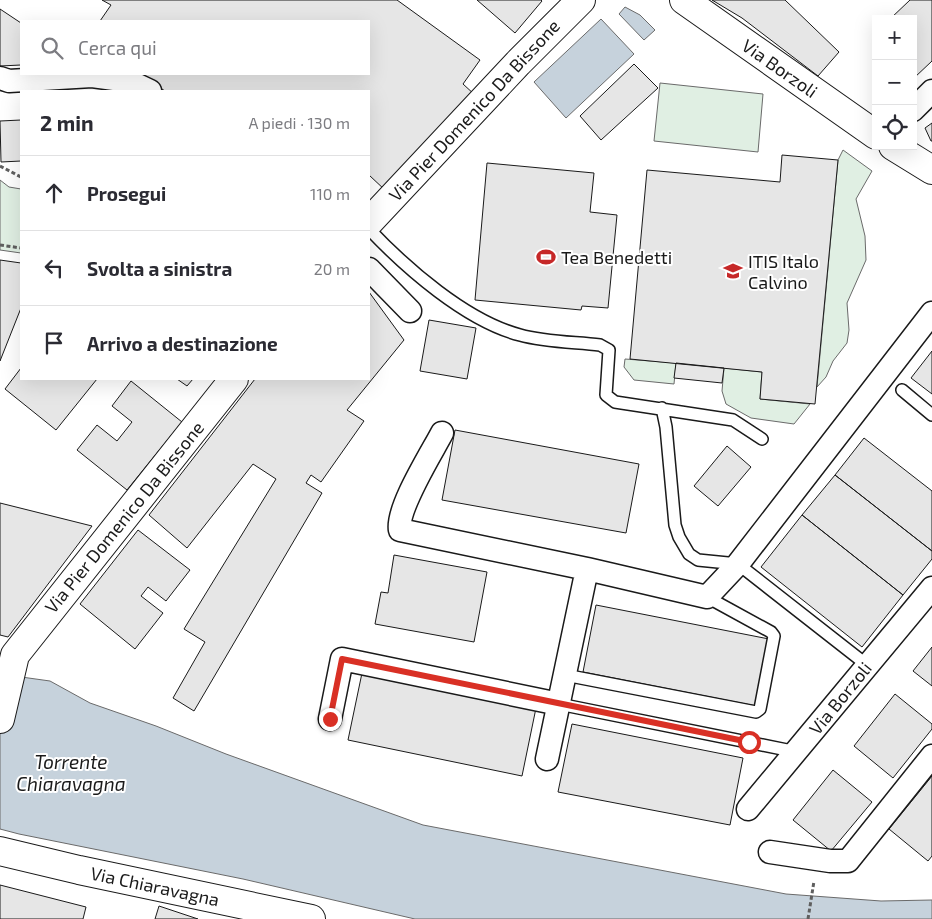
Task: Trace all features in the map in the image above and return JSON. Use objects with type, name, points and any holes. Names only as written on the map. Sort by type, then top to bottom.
[{"type":"main road","name":"Via Borzoli","points":[[684,0],[872,132]]},
{"type":"main road","name":"Via Pier Domenico Da Bissone","points":[[370,221],[569,4]]},
{"type":"main road","points":[[900,150],[932,170]]},
{"type":"main road","name":"Via Pier Domenico Da Bissone","points":[[8,659],[233,380]]},
{"type":"main road","points":[[0,719],[8,659]]},
{"type":"main road","name":"Via Chiaravagna","points":[[0,851],[278,916],[311,919]]},
{"type":"street","points":[[0,78],[9,81],[92,76],[129,81],[148,90]]},
{"type":"street","points":[[917,106],[932,91]]},
{"type":"street","points":[[370,270],[410,312]]},
{"type":"street","points":[[442,433],[398,521],[400,530],[587,569],[708,597],[738,564],[932,313]]},
{"type":"street","points":[[547,759],[587,569]]},
{"type":"street","name":"Via Borzoli","points":[[748,809],[932,588]]},
{"type":"street","points":[[330,719],[342,659],[559,704]]},
{"type":"street","points":[[770,852],[830,861],[848,861],[932,756]]},
{"type":"lane","points":[[370,229],[420,279],[484,319],[520,335],[600,344],[609,350],[606,395],[614,402],[733,420],[762,439]]},
{"type":"lane","points":[[902,390],[932,415]]},
{"type":"lane","points":[[662,408],[666,427],[674,515],[679,537],[690,554],[698,560],[738,564],[867,665]]},
{"type":"lane","points":[[565,674],[756,712],[760,709],[774,636],[771,632],[708,597]]},
{"type":"lane","points":[[559,704],[797,752]]},
{"type":"path","points":[[0,166],[20,176]]},
{"type":"path","points":[[0,245],[20,248]]},
{"type":"path","points":[[808,919],[815,874]]},
{"type":"green space","points":[[660,83],[763,94],[758,152],[654,141]]},
{"type":"green space","points":[[843,150],[872,171],[856,199],[865,236],[866,260],[847,303],[849,330],[847,343],[833,361],[826,377],[817,387],[838,160]]},
{"type":"green space","points":[[0,180],[9,187],[20,189],[20,253],[0,250]]},
{"type":"green space","points":[[625,359],[676,363],[674,384],[634,380],[624,367]]},
{"type":"green space","points":[[724,368],[762,372],[760,399],[810,404],[794,424],[751,418],[726,404],[722,391]]},
{"type":"water","points":[[625,7],[640,15],[655,30],[644,40],[619,14]]},
{"type":"water","points":[[601,19],[634,54],[566,118],[534,82]]},
{"type":"water","name":"Torrente Chiaravagna","points":[[0,674],[50,681],[90,703],[423,825],[786,894],[881,901],[932,900],[932,919],[415,919],[243,879],[19,834],[0,829]]},
{"type":"building","points":[[102,0],[397,0],[480,60],[463,84],[475,95],[386,191],[370,176],[370,90],[163,90],[141,75],[370,75],[370,20],[101,20],[111,5]]},
{"type":"building","points":[[477,0],[541,0],[542,1],[515,33]]},
{"type":"building","points":[[712,0],[785,0],[839,52],[818,76],[742,18]]},
{"type":"building","points":[[910,0],[932,0],[932,61],[917,75],[917,15],[894,15]]},
{"type":"building","points":[[0,9],[20,22],[20,65],[0,66]]},
{"type":"building","points":[[634,64],[658,88],[601,140],[580,116]]},
{"type":"building","points":[[20,120],[20,161],[1,162],[0,121]]},
{"type":"building","points":[[932,123],[932,141],[931,141],[925,128]]},
{"type":"building","name":"ITIS Italo Calvino","points":[[782,155],[838,160],[815,404],[760,399],[762,372],[630,359],[647,170],[780,182]]},
{"type":"building","name":"Tea Benedetti","points":[[487,163],[594,173],[590,212],[617,215],[608,308],[582,306],[581,310],[475,300]]},
{"type":"building","points":[[0,260],[20,263],[20,311],[0,361]]},
{"type":"building","points":[[370,293],[404,340],[347,410],[364,421],[321,482],[311,475],[306,483],[322,493],[194,711],[173,698],[205,642],[184,629],[276,479],[253,464],[187,548],[149,515],[254,380],[370,380]]},
{"type":"building","points":[[429,320],[476,328],[467,379],[420,371]]},
{"type":"building","points":[[932,351],[932,394],[911,378]]},
{"type":"building","points":[[676,363],[724,368],[722,383],[674,378]]},
{"type":"building","points":[[20,369],[20,380],[96,380],[56,430],[5,389]]},
{"type":"building","points":[[178,380],[192,380],[187,386]]},
{"type":"building","points":[[131,381],[182,422],[127,490],[77,450],[97,425],[117,441],[132,422],[112,406]]},
{"type":"building","points":[[455,430],[639,464],[626,533],[442,500]]},
{"type":"building","points":[[864,438],[932,491],[932,551],[835,475]]},
{"type":"building","points":[[727,446],[751,467],[718,506],[694,486]]},
{"type":"building","points":[[835,475],[932,551],[932,559],[903,595],[802,515]]},
{"type":"building","points":[[0,503],[92,526],[8,637],[0,635]]},
{"type":"building","points":[[802,515],[903,595],[862,647],[761,567]]},
{"type":"building","points":[[138,530],[190,570],[166,601],[148,587],[141,596],[163,613],[135,649],[80,604]]},
{"type":"building","points":[[394,555],[487,572],[474,642],[375,624],[381,592],[388,593]]},
{"type":"building","points":[[596,605],[769,639],[756,706],[583,672]]},
{"type":"building","points":[[932,647],[932,686],[913,671]]},
{"type":"building","points":[[362,673],[536,708],[522,776],[348,740]]},
{"type":"building","points":[[895,694],[932,724],[932,729],[893,778],[854,746]]},
{"type":"building","points":[[572,724],[743,758],[730,825],[558,792]]},
{"type":"building","points":[[833,770],[872,802],[831,851],[793,820]]},
{"type":"building","points":[[932,776],[932,856],[928,861],[889,829]]},
{"type":"building","points":[[0,885],[86,907],[83,919],[0,919]]},
{"type":"building","points":[[159,906],[198,919],[155,919]]},
{"type":"place","name":"Tea Benedetti","points":[[546,257]]},
{"type":"place","name":"ITIS Italo Calvino","points":[[733,271]]},
{"type":"route","points":[[330,719],[342,659],[749,742]]}]
